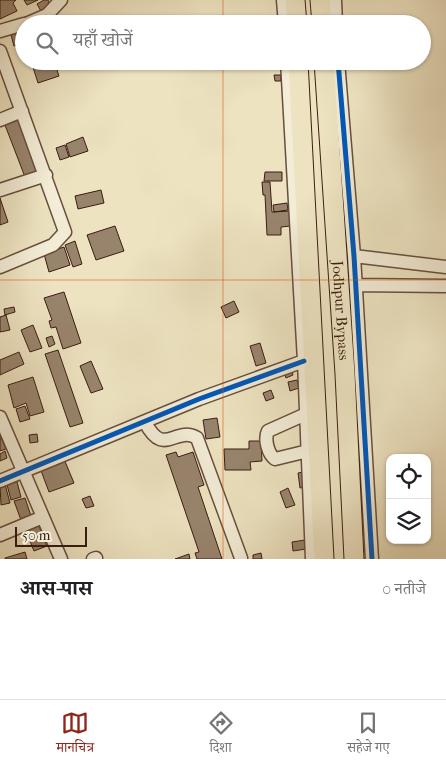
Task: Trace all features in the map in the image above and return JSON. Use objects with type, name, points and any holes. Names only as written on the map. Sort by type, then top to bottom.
[{"type":"highway","points":[[295,0],[296,15]]},
{"type":"highway","points":[[320,0],[321,15]]},
{"type":"highway","points":[[298,70],[314,454],[324,559]]},
{"type":"highway","name":"Jodhpur Bypass","points":[[325,70],[354,559]]},
{"type":"street","points":[[47,15],[61,0]]},
{"type":"street","points":[[283,0],[284,15]]},
{"type":"street","points":[[335,0],[336,15]]},
{"type":"street","points":[[0,31],[15,27]]},
{"type":"street","points":[[0,51],[65,232],[53,245],[0,267]]},
{"type":"street","points":[[287,70],[306,414],[314,454],[312,559]]},
{"type":"street","points":[[339,70],[356,285],[372,559]]},
{"type":"street","points":[[0,120],[22,111]]},
{"type":"street","points":[[0,190],[46,175]]},
{"type":"street","points":[[354,256],[446,267]]},
{"type":"street","points":[[356,285],[446,286]]},
{"type":"street","points":[[0,481],[145,422],[304,361]]},
{"type":"street","points":[[306,414],[268,432],[266,438],[270,454],[275,459],[314,454]]},
{"type":"street","points":[[0,417],[61,559]]},
{"type":"street","points":[[145,422],[156,438],[161,440],[190,435],[197,438],[241,558]]},
{"type":"street","points":[[0,535],[43,517]]},
{"type":"building","points":[[0,0],[16,0],[13,3],[17,11],[0,19]]},
{"type":"building","points":[[24,0],[38,0],[27,5]]},
{"type":"building","points":[[48,0],[51,6],[41,11],[37,4]]},
{"type":"building","points":[[15,34],[15,46],[14,46],[11,35]]},
{"type":"building","points":[[34,70],[57,70],[59,76],[38,83]]},
{"type":"building","points":[[274,75],[281,75],[281,81],[275,81]]},
{"type":"building","points":[[23,118],[43,170],[25,177],[5,125]]},
{"type":"building","points":[[83,137],[88,151],[70,157],[66,144]]},
{"type":"building","points":[[65,145],[69,157],[60,160],[56,148]]},
{"type":"building","points":[[265,172],[282,172],[282,181],[264,181]]},
{"type":"building","points":[[262,182],[270,182],[272,212],[290,211],[291,226],[281,227],[281,235],[267,235],[265,195],[263,195]]},
{"type":"building","points":[[101,190],[104,203],[78,209],[75,196]]},
{"type":"building","points":[[0,198],[8,222],[0,225]]},
{"type":"building","points":[[287,203],[288,210],[274,212],[273,205]]},
{"type":"building","points":[[115,226],[124,251],[96,260],[87,235]]},
{"type":"building","points":[[75,241],[82,264],[73,267],[65,245]]},
{"type":"building","points":[[64,247],[70,265],[49,272],[44,254]]},
{"type":"building","points":[[64,292],[81,343],[63,349],[56,327],[51,328],[49,321],[52,320],[44,298]]},
{"type":"building","points":[[234,301],[239,312],[226,318],[221,307]]},
{"type":"building","points":[[14,307],[15,312],[5,315],[4,309]]},
{"type":"building","points":[[6,315],[10,330],[0,332],[0,317]]},
{"type":"building","points":[[33,325],[42,348],[30,352],[21,330]]},
{"type":"building","points":[[52,336],[55,344],[49,347],[46,338]]},
{"type":"building","points":[[260,343],[266,363],[256,366],[250,346]]},
{"type":"building","points":[[58,350],[83,423],[70,427],[45,354]]},
{"type":"building","points":[[19,352],[24,364],[0,375],[0,360]]},
{"type":"building","points":[[91,361],[103,389],[91,393],[80,366]]},
{"type":"building","points":[[291,367],[293,375],[286,378],[283,370]]},
{"type":"building","points":[[33,377],[44,412],[30,416],[26,403],[14,408],[8,385]]},
{"type":"building","points":[[297,380],[299,388],[290,391],[288,382]]},
{"type":"building","points":[[271,390],[274,398],[266,401],[263,393]]},
{"type":"building","points":[[25,406],[30,419],[20,422],[16,409]]},
{"type":"building","points":[[217,418],[220,437],[206,439],[203,420]]},
{"type":"building","points":[[37,434],[38,442],[30,443],[29,435]]},
{"type":"building","points":[[0,435],[6,449],[0,451]]},
{"type":"building","points":[[249,441],[261,441],[262,461],[250,462],[251,470],[225,470],[224,449],[249,449]]},
{"type":"building","points":[[5,451],[7,458],[0,461],[0,454]]},
{"type":"building","points":[[176,452],[178,457],[193,452],[204,485],[198,487],[222,559],[197,559],[195,553],[199,552],[166,455]]},
{"type":"building","points":[[64,459],[74,483],[49,492],[40,468]]},
{"type":"building","points":[[303,472],[306,487],[300,488],[298,473]]},
{"type":"building","points":[[16,478],[21,497],[11,500],[6,481]]},
{"type":"building","points":[[5,484],[10,503],[1,505],[0,485]]},
{"type":"building","points":[[288,488],[295,505],[286,508],[280,492]]},
{"type":"building","points":[[90,496],[94,506],[86,508],[82,499]]},
{"type":"building","points":[[25,498],[31,516],[21,520],[14,501]]},
{"type":"building","points":[[39,526],[47,546],[34,551],[26,531]]},
{"type":"building","points":[[305,540],[306,549],[293,551],[292,542]]},
{"type":"building","points":[[25,552],[27,559],[5,559],[5,558]]},
{"type":"building","points":[[261,553],[262,559],[253,559],[253,555]]},
{"type":"building","points":[[189,554],[190,559],[175,559]]},
{"type":"cycle path","points":[[339,70],[354,256],[372,559]]},
{"type":"cycle path","points":[[0,481],[199,399],[304,361]]}]
